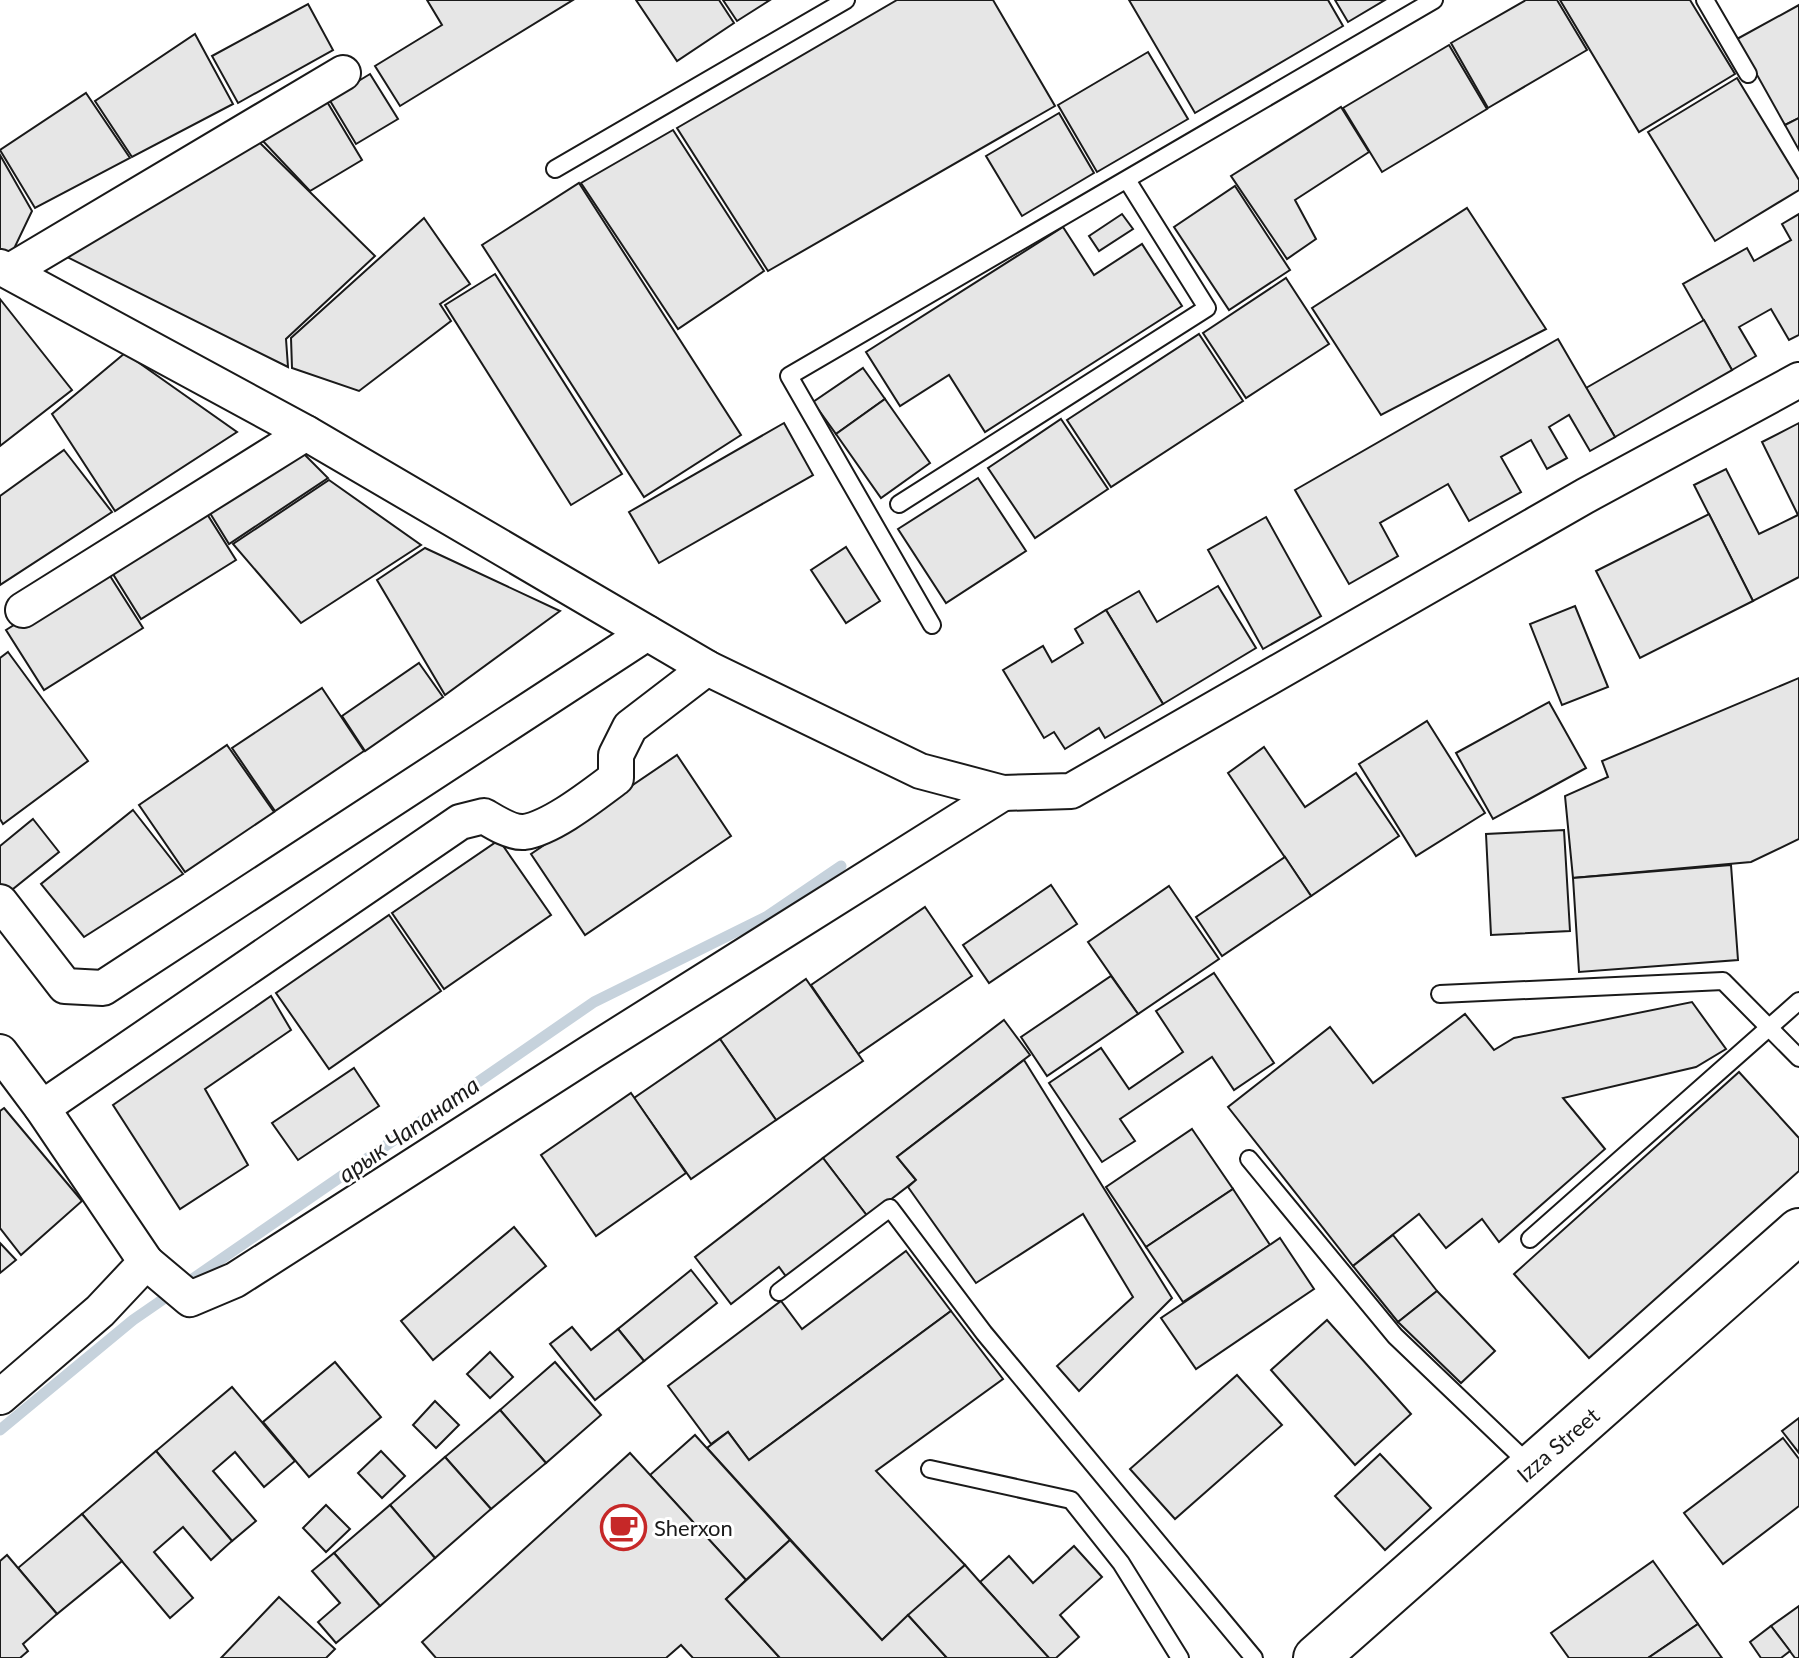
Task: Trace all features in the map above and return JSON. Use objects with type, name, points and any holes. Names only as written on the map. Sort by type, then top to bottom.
[{"type":"main road","name":"Izza Street","points":[[1316,1658],[1799,1231]]},
{"type":"street","points":[[5,269],[343,73]]},
{"type":"street","points":[[5,269],[306,433],[707,668],[920,771],[1003,793],[1071,791],[1585,496],[1799,380]]},
{"type":"street","points":[[23,610],[306,433]]},
{"type":"street","points":[[0,902],[65,986],[103,988],[647,633]]},
{"type":"street","points":[[42,1108],[460,822],[484,816],[501,826],[523,832],[562,816],[616,778],[616,755],[630,727],[707,668]]},
{"type":"street","points":[[0,1052],[149,1264],[190,1299],[235,1280],[1003,793]]},
{"type":"street","points":[[0,1397],[100,1311],[149,1264]]},
{"type":"lane","points":[[555,169],[846,0]]},
{"type":"lane","points":[[932,625],[789,376],[1434,0]]},
{"type":"lane","points":[[1705,0],[1748,74]]},
{"type":"lane","points":[[899,504],[1207,308],[1127,180]]},
{"type":"lane","points":[[1440,994],[1723,981],[1799,1058]]},
{"type":"lane","points":[[1530,1239],[1799,1001]]},
{"type":"lane","points":[[1249,1159],[1395,1336],[1532,1468]]},
{"type":"lane","points":[[779,1292],[890,1208],[984,1333],[1254,1658]]},
{"type":"lane","points":[[930,1469],[1071,1500],[1121,1563],[1180,1658]]},
{"type":"building","points":[[427,0],[573,0],[400,106],[375,66],[442,25]]},
{"type":"building","points":[[636,0],[719,0],[734,23],[677,61]]},
{"type":"building","points":[[723,0],[770,0],[737,21]]},
{"type":"building","points":[[897,0],[993,0],[1055,106],[768,271],[677,128]]},
{"type":"building","points":[[1129,0],[1328,0],[1343,26],[1195,113]]},
{"type":"building","points":[[1335,0],[1385,0],[1348,22]]},
{"type":"building","points":[[1526,0],[1557,0],[1587,50],[1488,108],[1451,43]]},
{"type":"building","points":[[1560,0],[1690,0],[1735,74],[1639,132]]},
{"type":"building","points":[[308,4],[333,50],[238,103],[212,56]]},
{"type":"building","points":[[1799,5],[1799,118],[1785,125],[1737,39]]},
{"type":"building","points":[[195,34],[233,104],[132,157],[95,101]]},
{"type":"building","points":[[1449,45],[1487,109],[1382,172],[1343,108]]},
{"type":"building","points":[[1148,52],[1188,119],[1097,172],[1058,105]]},
{"type":"building","points":[[370,74],[398,119],[356,144],[329,99]]},
{"type":"building","points":[[1737,78],[1799,180],[1799,190],[1715,241],[1648,132]]},
{"type":"building","points":[[86,93],[130,158],[35,208],[0,150]]},
{"type":"building","points":[[326,100],[362,160],[310,191],[261,139]]},
{"type":"building","points":[[1341,107],[1369,152],[1295,200],[1316,239],[1287,259],[1231,176]]},
{"type":"building","points":[[1059,113],[1094,173],[1022,216],[986,156]]},
{"type":"building","points":[[1799,118],[1799,150],[1785,125]]},
{"type":"building","points":[[673,130],[764,271],[678,329],[581,183]]},
{"type":"building","points":[[258,141],[375,256],[286,339],[288,367],[61,254]]},
{"type":"building","points":[[0,155],[32,211],[10,257],[0,252]]},
{"type":"building","points":[[579,183],[741,435],[644,497],[482,245]]},
{"type":"building","points":[[1235,186],[1290,270],[1229,310],[1174,227]]},
{"type":"building","points":[[1467,208],[1546,329],[1381,415],[1312,308]]},
{"type":"building","points":[[1122,214],[1133,229],[1099,251],[1089,236]]},
{"type":"building","points":[[1799,214],[1799,335],[1789,340],[1771,309],[1739,327],[1756,356],[1732,370],[1683,284],[1747,248],[1754,261],[1791,240],[1782,224]]},
{"type":"building","points":[[424,218],[470,284],[440,304],[451,321],[359,391],[292,368],[291,338]]},
{"type":"building","points":[[1063,227],[1094,275],[1142,244],[1182,306],[985,432],[949,375],[900,406],[866,352]]},
{"type":"building","points":[[495,274],[622,474],[571,505],[445,305]]},
{"type":"building","points":[[1286,278],[1329,344],[1246,398],[1203,333]]},
{"type":"building","points":[[0,299],[72,390],[0,446]]},
{"type":"building","points":[[1704,320],[1732,370],[1615,437],[1586,388]]},
{"type":"building","points":[[1199,334],[1243,401],[1111,487],[1067,420]]},
{"type":"building","points":[[1558,339],[1615,437],[1590,451],[1569,415],[1549,427],[1567,458],[1547,469],[1531,440],[1501,457],[1521,492],[1469,521],[1448,484],[1380,523],[1398,556],[1349,584],[1295,490]]},
{"type":"building","points":[[125,353],[237,432],[115,511],[52,414]]},
{"type":"building","points":[[863,368],[885,399],[836,434],[813,402]]},
{"type":"building","points":[[885,399],[930,463],[881,498],[836,434]]},
{"type":"building","points":[[1061,419],[1108,489],[1035,538],[988,468]]},
{"type":"building","points":[[784,423],[813,475],[659,563],[629,512]]},
{"type":"building","points":[[1799,423],[1799,577],[1753,601],[1694,485],[1726,469],[1759,534],[1798,515],[1762,442]]},
{"type":"building","points":[[297,447],[328,478],[229,544],[205,505]]},
{"type":"building","points":[[64,450],[112,512],[0,585],[0,496]]},
{"type":"building","points":[[978,478],[1026,551],[946,603],[898,529]]},
{"type":"building","points":[[329,480],[421,545],[301,623],[233,544]]},
{"type":"building","points":[[202,506],[236,560],[141,619],[108,566]]},
{"type":"building","points":[[1709,514],[1753,601],[1640,658],[1596,571]]},
{"type":"building","points":[[1266,517],[1321,616],[1263,649],[1208,550]]},
{"type":"building","points":[[846,547],[880,601],[846,623],[811,570]]},
{"type":"building","points":[[425,548],[560,611],[445,695],[377,580]]},
{"type":"building","points":[[105,568],[143,628],[44,690],[6,630]]},
{"type":"building","points":[[1218,586],[1256,648],[1163,704],[1106,610],[1139,591],[1157,622]]},
{"type":"building","points":[[1575,606],[1608,687],[1562,705],[1530,624]]},
{"type":"building","points":[[1106,610],[1163,704],[1105,738],[1099,728],[1065,749],[1054,732],[1044,738],[1003,670],[1043,646],[1052,662],[1083,643],[1075,629]]},
{"type":"building","points":[[8,652],[88,761],[3,824],[0,819],[0,658]]},
{"type":"building","points":[[419,663],[443,697],[365,751],[342,716]]},
{"type":"building","points":[[1799,678],[1799,839],[1751,862],[1573,878],[1565,796],[1608,777],[1602,761]]},
{"type":"building","points":[[322,688],[364,751],[275,811],[232,748]]},
{"type":"building","points":[[1549,702],[1586,768],[1493,819],[1456,753]]},
{"type":"building","points":[[1427,721],[1485,813],[1416,856],[1359,764]]},
{"type":"building","points":[[227,745],[274,812],[185,872],[139,805]]},
{"type":"building","points":[[1264,747],[1305,807],[1356,773],[1399,836],[1311,896],[1228,773]]},
{"type":"building","points":[[677,755],[731,836],[585,935],[531,854]]},
{"type":"building","points":[[133,810],[183,874],[84,937],[41,884]]},
{"type":"building","points":[[33,819],[59,852],[3,897],[0,893],[0,846]]},
{"type":"building","points":[[1564,830],[1570,931],[1491,935],[1486,834]]},
{"type":"building","points":[[499,840],[551,915],[444,989],[392,913]]},
{"type":"building","points":[[1285,857],[1311,896],[1222,956],[1196,917]]},
{"type":"building","points":[[1731,865],[1738,960],[1579,972],[1573,878]]},
{"type":"building","points":[[1051,885],[1077,924],[989,983],[963,945]]},
{"type":"building","points":[[1169,886],[1219,959],[1138,1014],[1088,942]]},
{"type":"building","points":[[925,907],[972,976],[858,1054],[811,985]]},
{"type":"building","points":[[389,915],[441,991],[329,1069],[276,993]]},
{"type":"building","points":[[1214,973],[1274,1063],[1234,1090],[1212,1057],[1120,1119],[1135,1141],[1102,1162],[1049,1083],[1101,1048],[1129,1089],[1183,1052],[1156,1011]]},
{"type":"building","points":[[1111,976],[1138,1014],[1047,1076],[1021,1037]]},
{"type":"building","points":[[806,979],[863,1061],[776,1120],[720,1039]]},
{"type":"building","points":[[271,996],[291,1030],[205,1089],[248,1165],[180,1209],[113,1105]]},
{"type":"building","points":[[1692,1002],[1726,1049],[1696,1067],[1563,1098],[1605,1149],[1499,1242],[1482,1219],[1446,1248],[1419,1214],[1353,1266],[1228,1107],[1330,1027],[1373,1083],[1465,1014],[1494,1050],[1514,1038]]},
{"type":"building","points":[[1004,1020],[1030,1055],[897,1157],[916,1180],[868,1217],[823,1158]]},
{"type":"building","points":[[720,1039],[776,1120],[691,1179],[634,1098]]},
{"type":"building","points":[[1024,1060],[1172,1298],[1079,1391],[1057,1366],[1133,1297],[1083,1214],[976,1283],[908,1187],[916,1180],[897,1157]]},
{"type":"building","points":[[354,1068],[379,1106],[298,1160],[272,1123]]},
{"type":"building","points":[[1739,1072],[1799,1138],[1799,1171],[1589,1358],[1514,1274]]},
{"type":"building","points":[[631,1093],[686,1173],[596,1236],[541,1155]]},
{"type":"building","points":[[4,1108],[82,1201],[21,1255],[0,1228],[0,1111]]},
{"type":"building","points":[[1192,1129],[1233,1189],[1146,1247],[1106,1187]]},
{"type":"building","points":[[823,1158],[868,1217],[788,1279],[779,1267],[731,1304],[695,1257]]},
{"type":"building","points":[[1233,1189],[1270,1245],[1183,1302],[1146,1247]]},
{"type":"building","points":[[514,1227],[546,1266],[433,1360],[401,1321]]},
{"type":"building","points":[[1393,1235],[1437,1291],[1398,1322],[1353,1266]]},
{"type":"building","points":[[1280,1238],[1314,1289],[1196,1369],[1161,1318]]},
{"type":"building","points":[[0,1243],[16,1260],[0,1273]]},
{"type":"building","points":[[906,1251],[951,1311],[749,1460],[728,1432],[711,1444],[668,1386],[781,1301],[802,1329]]},
{"type":"building","points":[[691,1270],[717,1303],[644,1361],[618,1329]]},
{"type":"building","points":[[1437,1291],[1495,1351],[1461,1383],[1398,1322]]},
{"type":"building","points":[[951,1311],[1003,1379],[876,1471],[965,1565],[882,1640],[707,1448],[728,1432],[749,1460]]},
{"type":"building","points":[[1327,1320],[1411,1414],[1355,1465],[1271,1370]]},
{"type":"building","points":[[572,1327],[591,1350],[618,1329],[644,1361],[595,1400],[550,1344]]},
{"type":"building","points":[[490,1352],[513,1377],[490,1398],[467,1374]]},
{"type":"building","points":[[335,1362],[381,1417],[309,1477],[263,1422]]},
{"type":"building","points":[[555,1362],[601,1415],[546,1463],[500,1410]]},
{"type":"building","points":[[1237,1375],[1282,1425],[1175,1519],[1130,1469]]},
{"type":"building","points":[[232,1387],[295,1461],[264,1487],[235,1452],[213,1471],[256,1521],[232,1541],[156,1451]]},
{"type":"building","points":[[435,1401],[459,1425],[436,1448],[413,1425]]},
{"type":"building","points":[[500,1410],[546,1463],[491,1509],[445,1457]]},
{"type":"building","points":[[1799,1418],[1799,1453],[1782,1431]]},
{"type":"building","points":[[695,1435],[790,1540],[746,1580],[650,1475]]},
{"type":"building","points":[[1783,1438],[1799,1459],[1799,1506],[1723,1564],[1684,1513]]},
{"type":"building","points":[[156,1451],[232,1541],[211,1560],[183,1527],[154,1552],[193,1598],[170,1618],[82,1514]]},
{"type":"building","points":[[381,1451],[405,1476],[382,1498],[358,1473]]},
{"type":"building","name":"Sherxon","points":[[630,1453],[746,1580],[726,1599],[780,1658],[693,1658],[681,1645],[666,1658],[436,1658],[422,1642]]},
{"type":"building","points":[[1380,1454],[1431,1508],[1385,1550],[1335,1496]]},
{"type":"building","points":[[445,1457],[491,1509],[435,1558],[390,1505]]},
{"type":"building","points":[[326,1505],[350,1529],[326,1552],[303,1528]]},
{"type":"building","points":[[390,1505],[435,1558],[380,1606],[334,1553]]},
{"type":"building","points":[[82,1514],[122,1561],[57,1614],[18,1568]]},
{"type":"building","points":[[790,1540],[882,1640],[908,1615],[947,1658],[780,1658],[726,1599]]},
{"type":"building","points":[[1074,1546],[1102,1577],[1060,1615],[1079,1637],[1056,1658],[1049,1658],[980,1582],[1009,1556],[1033,1583]]},
{"type":"building","points":[[334,1553],[380,1606],[336,1643],[318,1622],[340,1603],[312,1571]]},
{"type":"building","points":[[7,1555],[57,1614],[23,1644],[28,1651],[20,1658],[0,1658],[0,1561]]},
{"type":"building","points":[[1653,1561],[1698,1624],[1648,1658],[1569,1658],[1551,1633]]},
{"type":"building","points":[[965,1565],[1049,1658],[947,1658],[908,1615]]},
{"type":"building","points":[[279,1597],[335,1649],[326,1658],[221,1658]]},
{"type":"building","points":[[1799,1606],[1799,1658],[1795,1658],[1771,1626]]},
{"type":"building","points":[[1698,1624],[1722,1658],[1648,1658]]},
{"type":"building","points":[[1771,1626],[1790,1651],[1781,1658],[1761,1658],[1750,1642]]},
{"type":"waterway","name":"арык Чапаната","points":[[0,1430],[133,1320],[594,1002],[766,917],[841,866]]},
{"type":"place","name":"Sherxon","points":[[623,1528]]}]
